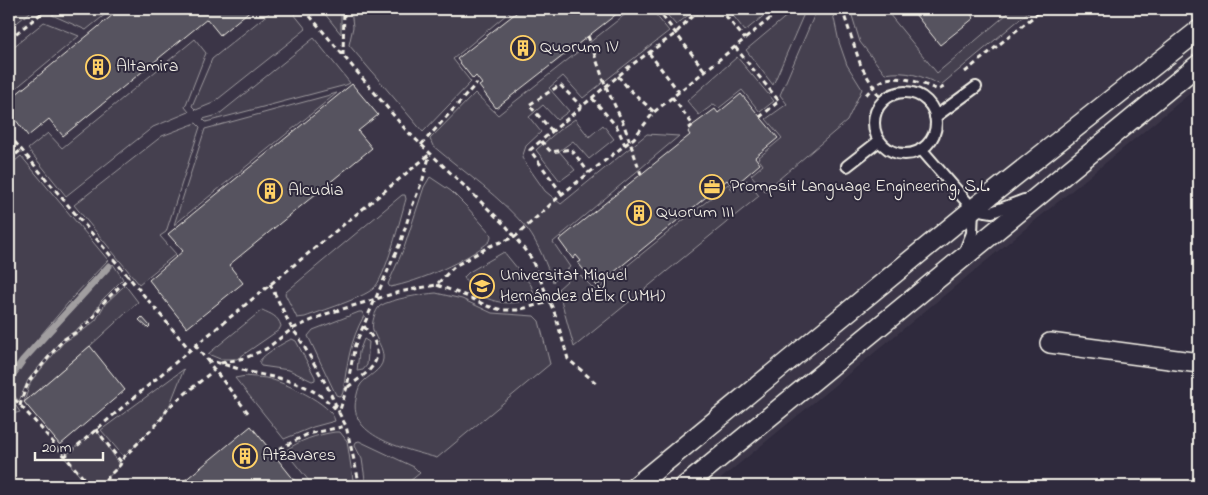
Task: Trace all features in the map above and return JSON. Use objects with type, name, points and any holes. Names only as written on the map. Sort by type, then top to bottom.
[{"type":"street","points":[[636,486],[973,209],[1199,30]]},
{"type":"street","points":[[685,486],[1199,64]]},
{"type":"street","points":[[1050,343],[1199,363]]},
{"type":"lane","points":[[935,117],[976,87]]},
{"type":"lane","points":[[899,92],[909,92],[918,95],[932,108],[935,117],[936,127],[928,143],[922,149],[903,154],[886,148],[879,142],[873,125],[874,116],[882,101],[899,92]]},
{"type":"lane","points":[[847,166],[879,142]]},
{"type":"lane","points":[[922,149],[973,209],[992,212],[1045,190]]},
{"type":"lane","points":[[962,258],[972,233],[973,209]]},
{"type":"path","points":[[9,39],[47,9]]},
{"type":"path","points":[[304,9],[406,130],[516,237],[531,258],[550,302],[568,359],[596,383]]},
{"type":"path","points":[[343,55],[344,9]]},
{"type":"path","points":[[657,9],[705,71]]},
{"type":"path","points":[[562,194],[530,150],[618,76],[675,34],[701,9]]},
{"type":"path","points":[[720,9],[745,39]]},
{"type":"path","points":[[436,285],[455,266],[490,246],[516,237],[562,194],[634,138],[654,112],[782,9]]},
{"type":"path","points":[[842,9],[861,66],[882,101]]},
{"type":"path","points":[[960,77],[1043,9]]},
{"type":"path","points":[[588,36],[606,88],[624,125],[642,174]]},
{"type":"path","points":[[735,47],[779,101],[760,117]]},
{"type":"path","points":[[649,53],[679,92]]},
{"type":"path","points":[[618,76],[654,112]]},
{"type":"path","points":[[866,95],[873,86],[890,78],[917,81],[938,90],[952,83]]},
{"type":"path","points":[[421,145],[477,83]]},
{"type":"path","points":[[552,131],[529,105],[560,85],[582,107]]},
{"type":"path","points":[[672,97],[693,125],[688,129]]},
{"type":"path","points":[[592,98],[617,127],[625,145]]},
{"type":"path","points":[[9,135],[190,350]]},
{"type":"path","points":[[541,141],[551,152],[571,149],[589,173]]},
{"type":"path","points":[[9,160],[22,150]]},
{"type":"path","points":[[64,457],[195,345],[430,154]]},
{"type":"path","points":[[339,413],[347,387],[354,345],[377,298],[401,241],[411,209],[424,179],[430,154]]},
{"type":"path","points":[[20,406],[29,381],[63,340],[91,321],[103,303],[129,278]]},
{"type":"path","points":[[270,284],[292,329],[327,386],[346,426],[360,486]]},
{"type":"path","points":[[221,363],[246,358],[266,348],[292,329],[326,314],[377,298],[436,285],[469,296],[487,306],[502,310],[517,310],[550,302]]},
{"type":"path","points":[[347,387],[370,371],[376,362],[375,343],[364,326]]},
{"type":"path","points":[[195,345],[249,414]]},
{"type":"path","points":[[207,360],[241,370],[284,378],[303,385],[325,398],[339,413]]},
{"type":"path","points":[[99,486],[158,422],[169,407],[214,370]]},
{"type":"path","points":[[9,393],[90,486]]},
{"type":"path","points":[[278,449],[308,434],[346,426]]},
{"type":"path","points":[[96,429],[121,462]]},
{"type":"shaded area","name":"Universitat Miguel Hernández d'Elx (UMH)","points":[[9,9],[1199,9],[1199,86],[712,486],[9,486]]},
{"type":"shaded area","points":[[9,9],[34,9],[9,29]]},
{"type":"shaded area","points":[[60,9],[112,9],[86,30],[52,15]]},
{"type":"shaded area","points":[[274,9],[290,9],[306,29],[213,103],[196,110],[192,106],[212,59]]},
{"type":"shaded area","points":[[321,9],[341,9],[341,34]]},
{"type":"shaded area","points":[[351,9],[513,9],[453,59],[471,82],[423,132],[349,45],[353,27]]},
{"type":"shaded area","points":[[632,9],[651,9],[669,31],[583,98],[563,76],[549,88],[569,111],[557,120],[543,105],[529,117],[541,132],[526,146],[522,158],[545,191],[561,204],[647,134],[679,136],[553,242],[570,267],[553,282],[539,248],[528,230],[495,196],[433,146],[430,139],[475,93],[498,115]]},
{"type":"shaded area","points":[[662,9],[696,9],[676,25]]},
{"type":"shaded area","points":[[728,9],[772,9],[745,31]]},
{"type":"shaded area","points":[[795,9],[806,9],[773,85],[746,50]]},
{"type":"shaded area","points":[[817,9],[832,9],[839,42],[847,65],[862,89],[847,121],[765,191],[751,175],[763,165],[758,158],[782,138],[766,119],[787,104],[780,95]]},
{"type":"shaded area","points":[[850,9],[885,9],[937,73],[1013,9],[1032,9],[941,85],[914,75],[900,73],[885,74],[860,42]]},
{"type":"shaded area","points":[[44,22],[79,36],[9,94],[9,48],[12,48]]},
{"type":"shaded area","points":[[314,38],[350,83],[206,122],[203,119],[218,115]]},
{"type":"shaded area","points":[[195,39],[206,53],[185,107],[189,112],[153,127],[66,196],[28,149],[48,133],[62,148]]},
{"type":"shaded area","points":[[737,57],[774,101],[760,112],[742,90],[719,108],[714,104],[699,115],[687,101]]},
{"type":"shaded area","points":[[337,93],[174,225],[205,129]]},
{"type":"shaded area","points":[[575,119],[589,137],[603,125],[614,139],[589,159],[573,141],[559,151],[575,170],[560,181],[536,150]]},
{"type":"shaded area","points":[[196,123],[200,127],[166,232],[160,236],[176,254],[139,284],[74,205],[162,136]]},
{"type":"shaded area","points":[[21,156],[108,260],[73,297],[20,360],[9,376],[9,166]]},
{"type":"shaded area","points":[[430,177],[451,191],[467,207],[490,233],[490,241],[469,256],[443,269],[390,287],[388,284],[404,248],[424,187]]},
{"type":"shaded area","points":[[747,180],[759,196],[574,347],[558,289],[577,272],[596,291],[728,184],[733,191]]},
{"type":"shaded area","points":[[402,195],[405,195],[406,199],[392,247],[383,274],[373,289],[359,297],[305,317],[297,318],[285,294],[286,292]]},
{"type":"shaded area","points":[[504,252],[531,285],[535,296],[519,302],[504,303],[480,295],[468,284],[464,277],[469,272]]},
{"type":"shaded area","points":[[113,264],[123,279],[102,300],[92,317],[62,339],[28,380],[19,401],[9,390],[23,365],[54,327]]},
{"type":"shaded area","points":[[125,285],[138,302],[24,402],[31,381],[64,342],[96,320],[105,304]]},
{"type":"shaded area","points":[[436,293],[462,299],[492,313],[534,316],[539,321],[550,364],[437,458],[383,440],[361,424],[356,412],[356,399],[360,386],[380,367],[383,359],[380,344],[374,334],[373,327],[374,317],[378,308],[385,303],[399,299]]},
{"type":"shaded area","points":[[262,310],[278,320],[281,326],[279,330],[237,359],[220,359],[208,354]]},
{"type":"shaded area","points":[[362,312],[364,316],[352,343],[343,392],[339,396],[336,395],[308,336],[313,330]]},
{"type":"shaded area","points":[[292,339],[296,341],[315,380],[312,381],[289,370],[261,366],[261,359]]},
{"type":"shaded area","points":[[364,339],[369,342],[367,365],[363,370],[357,371],[359,352]]},
{"type":"shaded area","points":[[184,369],[169,407],[159,422],[124,457],[101,430]]},
{"type":"shaded area","points":[[246,376],[274,380],[306,394],[325,407],[332,414],[335,421],[313,427],[284,439],[235,378]]},
{"type":"shaded area","points":[[9,396],[20,412],[9,415]]},
{"type":"shaded area","points":[[96,429],[120,465],[100,486],[88,486],[64,457]]},
{"type":"shaded area","points":[[340,432],[347,441],[354,486],[313,486],[285,451],[308,438]]},
{"type":"shaded area","points":[[359,441],[414,467],[420,473],[404,486],[366,486],[362,459],[355,446],[356,442]]},
{"type":"building","name":"Altamira","points":[[120,9],[252,9],[220,35],[207,19],[63,136],[49,119],[28,136],[9,111],[9,100]]},
{"type":"building","name":"Quorum IV","points":[[521,9],[623,9],[496,108],[479,86],[482,84],[476,76],[473,79],[457,59]]},
{"type":"building","points":[[911,9],[966,9],[974,18],[940,45]]},
{"type":"building","name":"Alcudia","points":[[352,84],[378,115],[358,131],[372,148],[229,265],[243,283],[187,328],[149,280],[183,251],[168,234]]},
{"type":"building","name":"Quorum III","points":[[741,94],[778,138],[755,157],[760,164],[733,187],[727,180],[597,286],[578,263],[581,261],[576,255],[573,259],[559,240],[690,135],[688,132],[693,125],[715,109],[718,113]]},
{"type":"building","points":[[142,317],[150,326],[148,328],[139,320]]},
{"type":"building","points":[[90,346],[125,390],[60,445],[24,402]]},
{"type":"building","name":"Atzavares","points":[[251,426],[299,486],[178,486]]},
{"type":"waterway","points":[[9,380],[23,360],[109,266]]},
{"type":"place","name":"Quorum IV","points":[[523,48]]},
{"type":"place","name":"Altamira","points":[[98,67]]},
{"type":"place","name":"Prompsit Language Engineering, S.L.","points":[[712,187]]},
{"type":"place","name":"Alcudia","points":[[270,191]]},
{"type":"place","name":"Quorum III","points":[[639,213]]},
{"type":"place","name":"Universitat Miguel Hernández d'Elx (UMH)","points":[[482,286]]},
{"type":"place","name":"Atzavares","points":[[245,456]]}]
